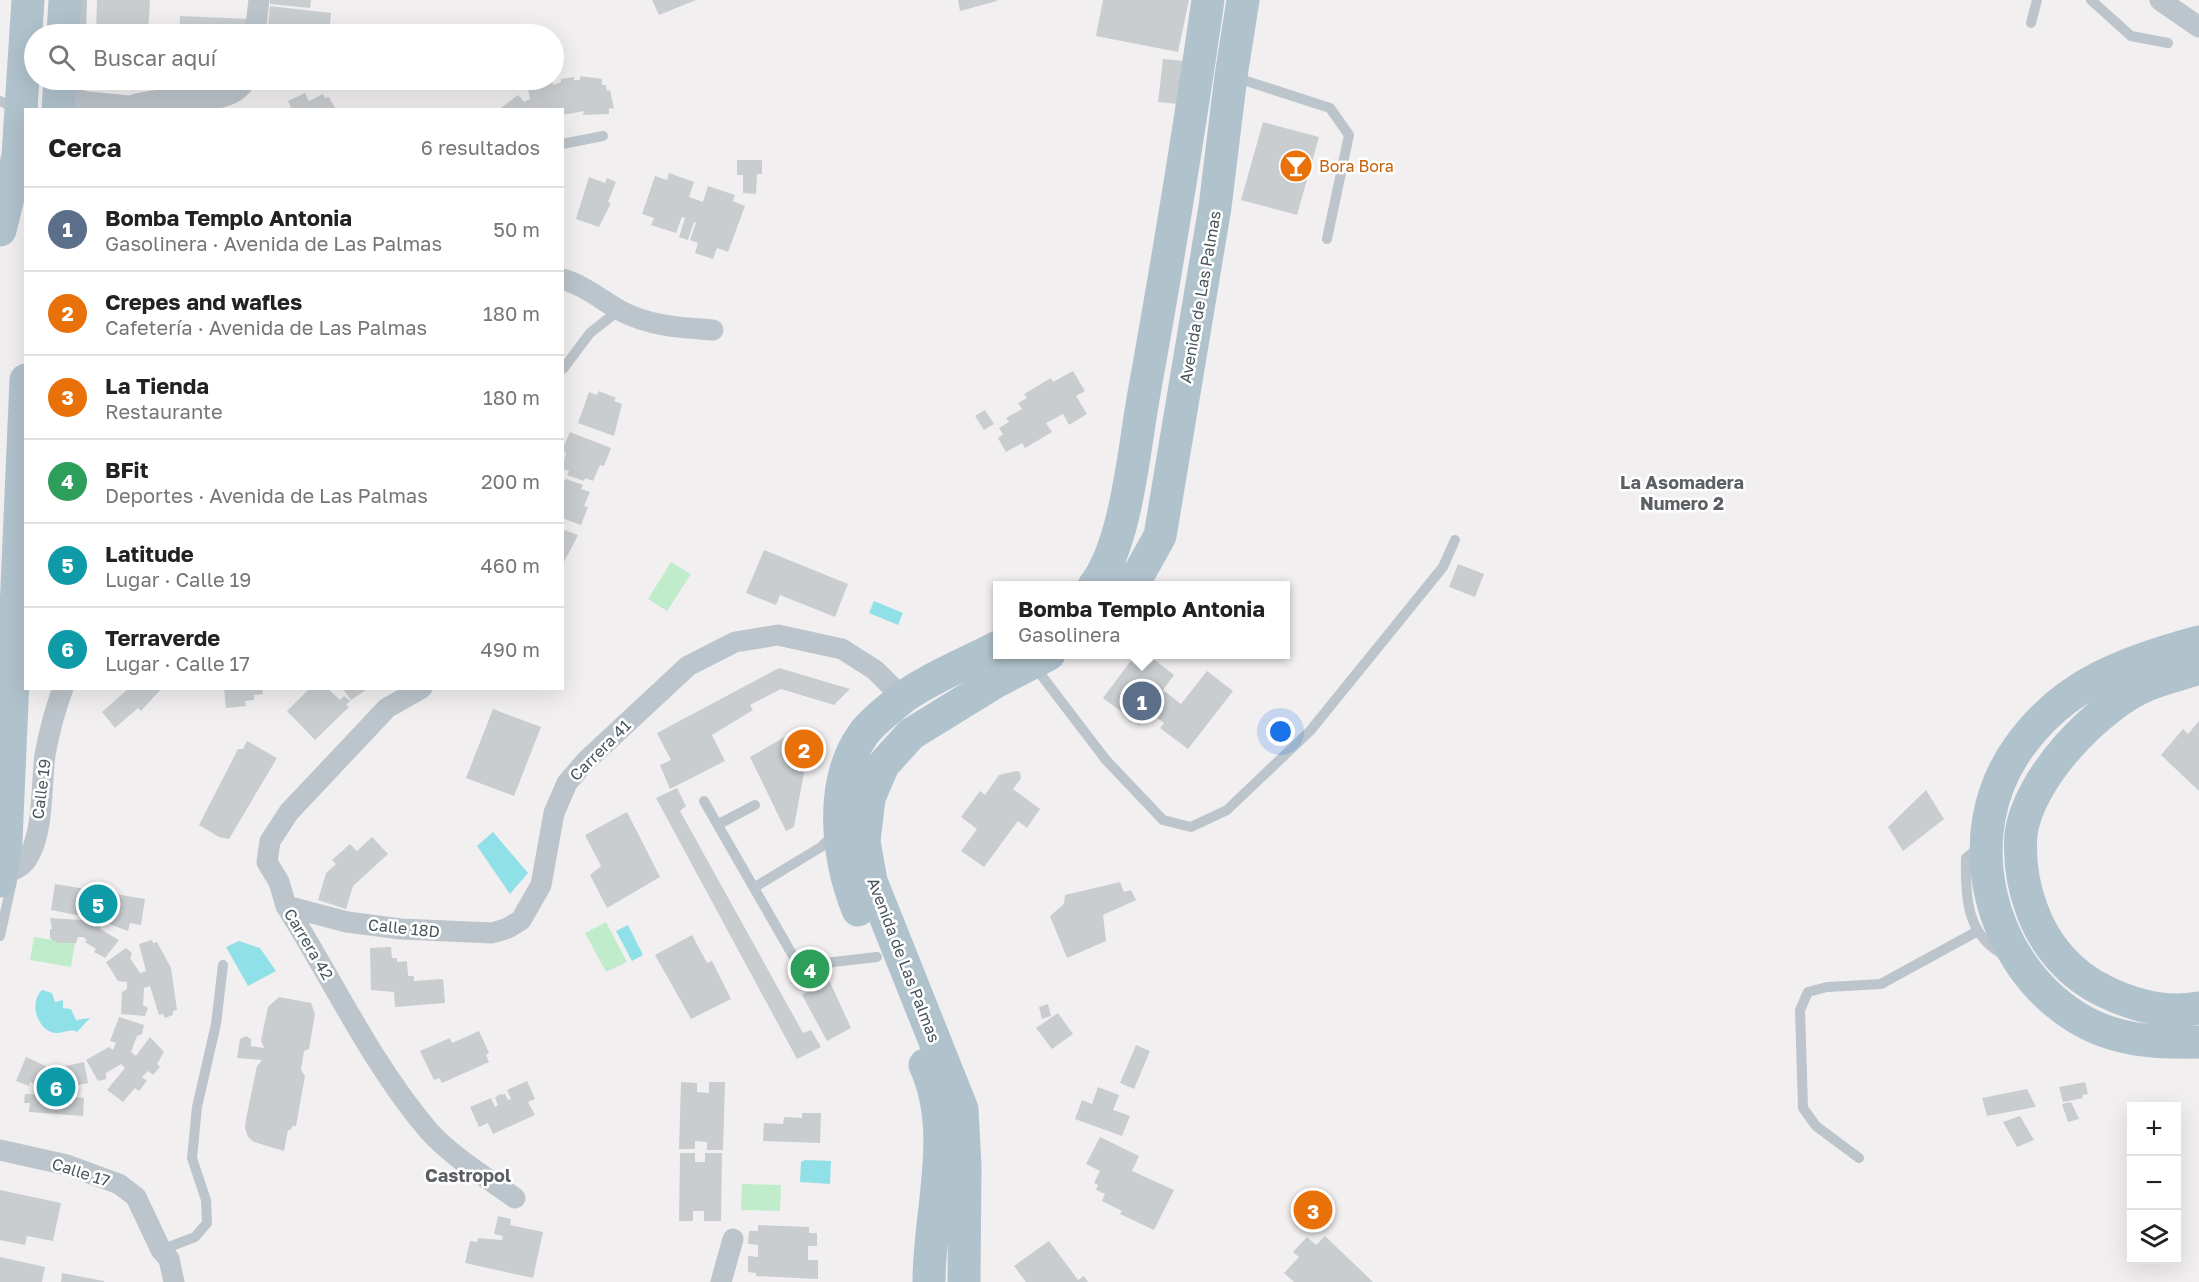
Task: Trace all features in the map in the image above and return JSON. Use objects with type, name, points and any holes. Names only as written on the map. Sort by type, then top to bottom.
[{"type":"main road","points":[[0,230],[11,155],[7,108],[28,0]]},
{"type":"main road","points":[[64,24],[65,0]]},
{"type":"main road","points":[[1098,581],[1103,575],[1113,552],[1125,497],[1171,243],[1208,0]]},
{"type":"main road","name":"Avenida de Las Palmas","points":[[1132,581],[1160,536],[1215,207],[1243,0]]},
{"type":"main road","points":[[4,875],[24,426]]},
{"type":"main road","points":[[2151,655],[2180,629],[2199,621]]},
{"type":"main road","points":[[2199,642],[2151,655],[2109,670],[2083,685],[2044,717],[2019,747],[2002,775],[1991,806],[1986,842],[1987,883],[1994,908],[2019,962],[2046,995],[2078,1018],[2111,1034],[2151,1043],[2199,1042]]},
{"type":"main road","name":"Avenida de Las Palmas","points":[[930,1282],[930,1244],[941,1147],[934,1092],[877,957],[848,879],[840,827],[846,769],[864,734],[903,698],[993,650]]},
{"type":"main road","name":"Avenida de Las Palmas","points":[[964,1282],[965,1167],[962,1109],[871,881],[864,841],[869,798],[884,765],[911,734],[997,681],[1041,659]]},
{"type":"main road","points":[[2199,668],[2146,685],[2114,703],[2088,726],[2050,770],[2032,798],[2022,832],[2021,861],[2025,894],[2036,922],[2056,955],[2072,970],[2097,988],[2125,1001],[2174,1010],[2199,1008]]},
{"type":"street","points":[[256,24],[259,0]]},
{"type":"street","points":[[2160,0],[2199,27]]},
{"type":"street","points":[[69,96],[145,107],[172,99],[196,105],[221,98],[238,90]]},
{"type":"street","points":[[564,280],[578,284],[619,310],[638,318],[675,328],[713,330]]},
{"type":"street","name":"Carrera 41","points":[[521,920],[541,885],[554,813],[567,783],[586,761],[688,666],[735,642],[778,635],[842,649],[875,670],[903,698]]},
{"type":"street","name":"Calle 19","points":[[4,875],[27,860],[35,842],[45,755],[62,690]]},
{"type":"street","name":"Carrera 42","points":[[418,690],[387,708],[289,812],[270,841],[267,862],[279,882],[286,906],[380,1063],[428,1130],[450,1151],[515,1198]]},
{"type":"street","name":"Calle 18D","points":[[286,906],[347,922],[462,933],[492,933],[521,920]]},
{"type":"street","name":"Calle 17","points":[[0,1150],[67,1165],[119,1184],[136,1197],[161,1250],[169,1259],[174,1282]]},
{"type":"street","points":[[721,1282],[733,1239]]},
{"type":"lane","points":[[81,24],[82,0]]},
{"type":"lane","points":[[2031,22],[2037,0]]},
{"type":"lane","points":[[2091,0],[2131,36],[2168,43]]},
{"type":"lane","points":[[1231,76],[1330,108],[1342,121],[1349,135],[1327,239]]},
{"type":"lane","points":[[564,144],[603,136]]},
{"type":"lane","points":[[564,368],[590,333],[619,310]]},
{"type":"lane","points":[[1041,659],[1106,760],[1163,820],[1191,826],[1227,810],[1310,731],[1443,567],[1455,540]]},
{"type":"lane","points":[[0,936],[24,647]]},
{"type":"lane","points":[[704,801],[800,968],[805,970],[853,958],[877,957]]},
{"type":"lane","points":[[719,824],[755,805]]},
{"type":"lane","points":[[755,887],[820,847],[840,827]]},
{"type":"lane","points":[[1986,842],[1966,858],[1965,885],[1976,932],[1992,950],[2019,962]]},
{"type":"lane","points":[[1859,1158],[1816,1126],[1803,1108],[1800,1010],[1808,992],[1827,987],[1881,984],[1976,932]]},
{"type":"lane","points":[[161,1250],[195,1237],[207,1223],[206,1200],[192,1158],[197,1107],[216,1024],[223,965]]},
{"type":"green space","points":[[671,562],[691,574],[667,611],[648,599]]},
{"type":"green space","points":[[606,922],[627,962],[606,972],[585,933]]},
{"type":"green space","points":[[34,937],[75,943],[71,967],[30,960]]},
{"type":"green space","points":[[742,1184],[781,1185],[780,1211],[741,1210]]},
{"type":"water","points":[[874,601],[903,613],[898,625],[869,613]]},
{"type":"water","points":[[493,832],[528,873],[510,894],[477,846]]},
{"type":"water","points":[[628,925],[643,955],[632,961],[616,931]]},
{"type":"water","points":[[239,941],[260,948],[276,971],[248,986],[226,947]]},
{"type":"water","points":[[42,990],[52,993],[55,1002],[63,1000],[63,1008],[71,1009],[76,1020],[90,1018],[77,1032],[71,1030],[51,1032],[42,1025],[36,1014],[36,1001]]},
{"type":"water","points":[[805,1160],[831,1161],[830,1184],[800,1182],[801,1162]]},
{"type":"building","points":[[97,0],[150,0],[149,24],[96,24]]},
{"type":"building","points":[[270,0],[311,0],[310,8],[270,4]]},
{"type":"building","points":[[652,0],[696,0],[659,15]]},
{"type":"building","points":[[958,0],[997,0],[997,1],[960,11]]},
{"type":"building","points":[[1103,0],[1189,0],[1178,52],[1096,36]]},
{"type":"building","points":[[270,6],[331,13],[330,24],[268,24]]},
{"type":"building","points":[[180,16],[249,19],[249,24],[180,24]]},
{"type":"building","points":[[1163,59],[1184,61],[1179,104],[1158,102]]},
{"type":"building","points":[[580,76],[602,79],[602,85],[606,85],[607,91],[610,90],[614,109],[609,108],[609,114],[583,115],[584,111],[564,115],[564,108],[501,108],[518,95],[524,102],[530,99],[528,90],[564,90],[564,79],[574,77],[574,80],[580,80]]},
{"type":"building","points":[[305,93],[309,101],[323,94],[325,98],[329,97],[335,108],[291,108],[288,101]]},
{"type":"building","points":[[1263,122],[1319,137],[1297,215],[1241,200]]},
{"type":"building","points":[[737,160],[762,160],[762,174],[757,174],[756,194],[743,193],[743,175],[737,175]]},
{"type":"building","points":[[669,173],[694,182],[689,197],[703,202],[708,186],[735,195],[733,201],[745,206],[728,252],[717,248],[713,259],[695,253],[698,243],[690,240],[696,223],[694,222],[688,240],[679,237],[685,218],[682,217],[676,233],[651,225],[654,218],[642,214],[655,176],[667,180]]},
{"type":"building","points":[[589,177],[605,183],[607,178],[616,182],[608,202],[611,203],[599,227],[576,219]]},
{"type":"building","points":[[1073,371],[1085,391],[1076,396],[1087,414],[1069,425],[1063,414],[1046,423],[1052,432],[1025,448],[1022,443],[1006,452],[998,438],[1003,434],[999,428],[1009,422],[1006,418],[1022,409],[1018,403],[1027,398],[1024,394],[1051,378],[1053,382]]},
{"type":"building","points":[[599,391],[616,398],[614,401],[622,404],[614,436],[578,423],[589,392],[597,395]]},
{"type":"building","points":[[985,410],[994,424],[984,430],[975,416]]},
{"type":"building","points":[[570,432],[611,448],[604,466],[600,465],[593,481],[585,478],[584,481],[567,475],[569,471],[564,470],[566,453],[564,446]]},
{"type":"building","points":[[566,479],[583,485],[581,489],[590,492],[584,506],[588,507],[581,525],[564,519],[564,480]]},
{"type":"building","points":[[564,530],[578,535],[564,562]]},
{"type":"building","points":[[764,550],[848,584],[835,617],[780,595],[776,605],[746,593]]},
{"type":"building","points":[[1458,564],[1484,574],[1475,597],[1449,587]]},
{"type":"building","points":[[1132,659],[1153,659],[1174,675],[1163,690],[1181,704],[1207,671],[1233,691],[1188,749],[1160,728],[1164,723],[1149,712],[1139,725],[1103,698]]},
{"type":"building","points":[[779,668],[850,689],[834,705],[781,689],[750,705],[753,710],[712,735],[725,761],[670,789],[660,765],[671,760],[657,733]]},
{"type":"building","points":[[127,690],[160,690],[141,711],[138,708],[115,728],[102,712]]},
{"type":"building","points":[[224,690],[262,690],[263,694],[254,695],[254,700],[245,701],[246,706],[226,708]]},
{"type":"building","points":[[308,690],[329,690],[340,700],[344,696],[350,701],[346,705],[349,707],[315,740],[287,711]]},
{"type":"building","points":[[344,690],[366,690],[351,700]]},
{"type":"building","points":[[493,709],[541,727],[514,796],[466,778]]},
{"type":"building","points":[[2199,721],[2199,791],[2161,755],[2183,729],[2188,734]]},
{"type":"building","points":[[802,727],[810,740],[794,827],[786,831],[750,757]]},
{"type":"building","points":[[247,741],[277,758],[229,839],[219,837],[199,825],[238,749],[243,749]]},
{"type":"building","points":[[1020,772],[1021,778],[1013,789],[1040,809],[1027,828],[1018,821],[984,867],[961,851],[977,829],[961,817],[980,791],[985,795],[999,775]]},
{"type":"building","points":[[677,788],[686,806],[680,811],[803,1033],[811,1030],[821,1047],[797,1059],[656,798]]},
{"type":"building","points":[[1926,790],[1944,819],[1903,851],[1888,827]]},
{"type":"building","points":[[627,812],[660,877],[607,908],[590,875],[601,866],[585,835]]},
{"type":"building","points":[[372,837],[388,854],[353,886],[346,909],[318,900],[326,873],[336,864],[332,860],[350,844],[357,851]]},
{"type":"building","points":[[1120,882],[1124,892],[1131,890],[1136,900],[1103,915],[1106,941],[1067,958],[1050,916],[1064,904],[1065,895]]},
{"type":"building","points":[[55,884],[145,899],[141,925],[130,923],[128,931],[98,920],[96,925],[101,926],[100,929],[119,940],[105,958],[94,952],[96,949],[85,942],[87,940],[83,937],[78,937],[76,943],[57,943],[50,938],[50,929],[52,929],[50,918],[81,920],[82,917],[87,917],[51,910]]},
{"type":"building","points":[[692,935],[707,963],[712,961],[731,999],[691,1019],[655,955]]},
{"type":"building","points":[[152,940],[153,943],[157,942],[171,968],[177,1010],[173,1011],[173,1015],[165,1018],[163,1014],[159,1015],[150,986],[144,988],[143,1005],[148,1008],[145,1016],[121,1014],[122,992],[127,989],[127,982],[118,981],[106,962],[126,948],[132,953],[130,958],[140,973],[146,971],[139,944]]},
{"type":"building","points":[[391,947],[392,958],[397,958],[397,962],[407,961],[408,976],[414,976],[414,981],[443,979],[445,1003],[395,1007],[394,992],[371,990],[370,948]]},
{"type":"building","points":[[829,980],[851,1028],[827,1041],[802,995]]},
{"type":"building","points":[[279,997],[311,1003],[315,1014],[309,1049],[304,1051],[301,1070],[305,1076],[296,1126],[288,1130],[284,1151],[254,1142],[248,1137],[245,1128],[246,1119],[257,1066],[262,1060],[237,1058],[240,1039],[246,1036],[251,1039],[251,1046],[264,1048],[261,1040],[268,1007]]},
{"type":"building","points":[[1048,1004],[1051,1016],[1042,1019],[1039,1007]]},
{"type":"building","points":[[1058,1013],[1073,1034],[1052,1049],[1036,1028]]},
{"type":"building","points":[[119,1017],[144,1025],[142,1034],[137,1036],[131,1052],[136,1056],[150,1037],[164,1052],[157,1064],[160,1067],[153,1075],[148,1071],[142,1077],[147,1081],[139,1091],[135,1088],[123,1102],[107,1090],[125,1068],[121,1064],[106,1073],[106,1079],[98,1081],[86,1060],[109,1047],[113,1050],[116,1043],[110,1041]]},
{"type":"building","points":[[479,1031],[489,1053],[486,1055],[489,1062],[442,1083],[439,1078],[434,1080],[420,1051],[450,1038],[452,1043]]},
{"type":"building","points":[[1136,1045],[1150,1051],[1134,1089],[1120,1083]]},
{"type":"building","points":[[26,1057],[50,1068],[52,1074],[57,1073],[56,1068],[84,1062],[88,1083],[63,1088],[63,1096],[84,1098],[83,1116],[29,1112],[30,1103],[24,1103],[25,1094],[46,1095],[46,1088],[30,1082],[29,1086],[16,1081]]},
{"type":"building","points":[[527,1081],[535,1099],[528,1102],[535,1115],[493,1134],[488,1123],[479,1127],[470,1107],[491,1098],[495,1107],[498,1105],[495,1098],[498,1095],[505,1094],[508,1100],[511,1099],[507,1090]]},
{"type":"building","points":[[681,1082],[697,1083],[697,1092],[709,1093],[709,1082],[725,1082],[723,1150],[707,1150],[707,1142],[695,1141],[695,1149],[679,1149]]},
{"type":"building","points":[[2085,1082],[2088,1094],[2082,1095],[2083,1098],[2063,1102],[2059,1087]]},
{"type":"building","points":[[1098,1087],[1119,1095],[1113,1110],[1130,1116],[1122,1136],[1075,1119],[1082,1100],[1092,1104]]},
{"type":"building","points":[[2027,1089],[2036,1107],[1987,1116],[1982,1098]]},
{"type":"building","points":[[2071,1102],[2079,1119],[2068,1122],[2062,1104]]},
{"type":"building","points":[[802,1113],[821,1113],[820,1143],[763,1141],[764,1123],[783,1124],[784,1117],[802,1118]]},
{"type":"building","points":[[2020,1116],[2034,1140],[2017,1147],[2003,1122]]},
{"type":"building","points":[[1100,1137],[1139,1156],[1132,1171],[1174,1190],[1154,1230],[1120,1214],[1122,1211],[1102,1201],[1105,1194],[1096,1190],[1098,1185],[1094,1183],[1100,1171],[1086,1164]]},
{"type":"building","points":[[680,1153],[695,1153],[695,1162],[705,1162],[705,1153],[722,1153],[721,1221],[704,1221],[704,1211],[693,1211],[693,1221],[679,1221]]},
{"type":"building","points":[[0,1190],[61,1203],[53,1241],[27,1236],[25,1245],[0,1240]]},
{"type":"building","points":[[498,1216],[511,1219],[510,1225],[543,1232],[533,1278],[465,1263],[470,1241],[477,1242],[478,1238],[502,1240],[503,1236],[494,1234]]},
{"type":"building","points":[[758,1225],[809,1227],[809,1233],[817,1233],[817,1246],[808,1246],[808,1260],[818,1260],[818,1279],[756,1276],[756,1273],[748,1272],[748,1256],[758,1257],[758,1245],[748,1244],[749,1231],[758,1231]]},
{"type":"building","points":[[1325,1236],[1373,1282],[1294,1282],[1284,1273],[1299,1257],[1293,1252],[1307,1237],[1316,1245]]},
{"type":"building","points":[[1049,1241],[1078,1280],[1084,1276],[1088,1282],[1026,1282],[1014,1266]]},
{"type":"building","points":[[0,1257],[45,1267],[42,1282],[0,1282]]},
{"type":"building","points":[[62,1273],[104,1281],[104,1282],[61,1282]]},
{"type":"place","name":"Bora Bora","points":[[1296,166]]},
{"type":"place","name":"Bomba Templo Antonia","points":[[1142,701]]},
{"type":"place","name":"Crepes and wafles","points":[[804,749]]},
{"type":"place","name":"Latitude","points":[[98,904]]},
{"type":"place","name":"BFit","points":[[810,969]]},
{"type":"place","name":"Terraverde","points":[[56,1087]]},
{"type":"place","name":"La Tienda","points":[[1313,1210]]},
{"type":"district","name":"La Asomadera Numero 2","points":[[1682,492]]},
{"type":"district","name":"Castropol","points":[[468,1175]]}]
